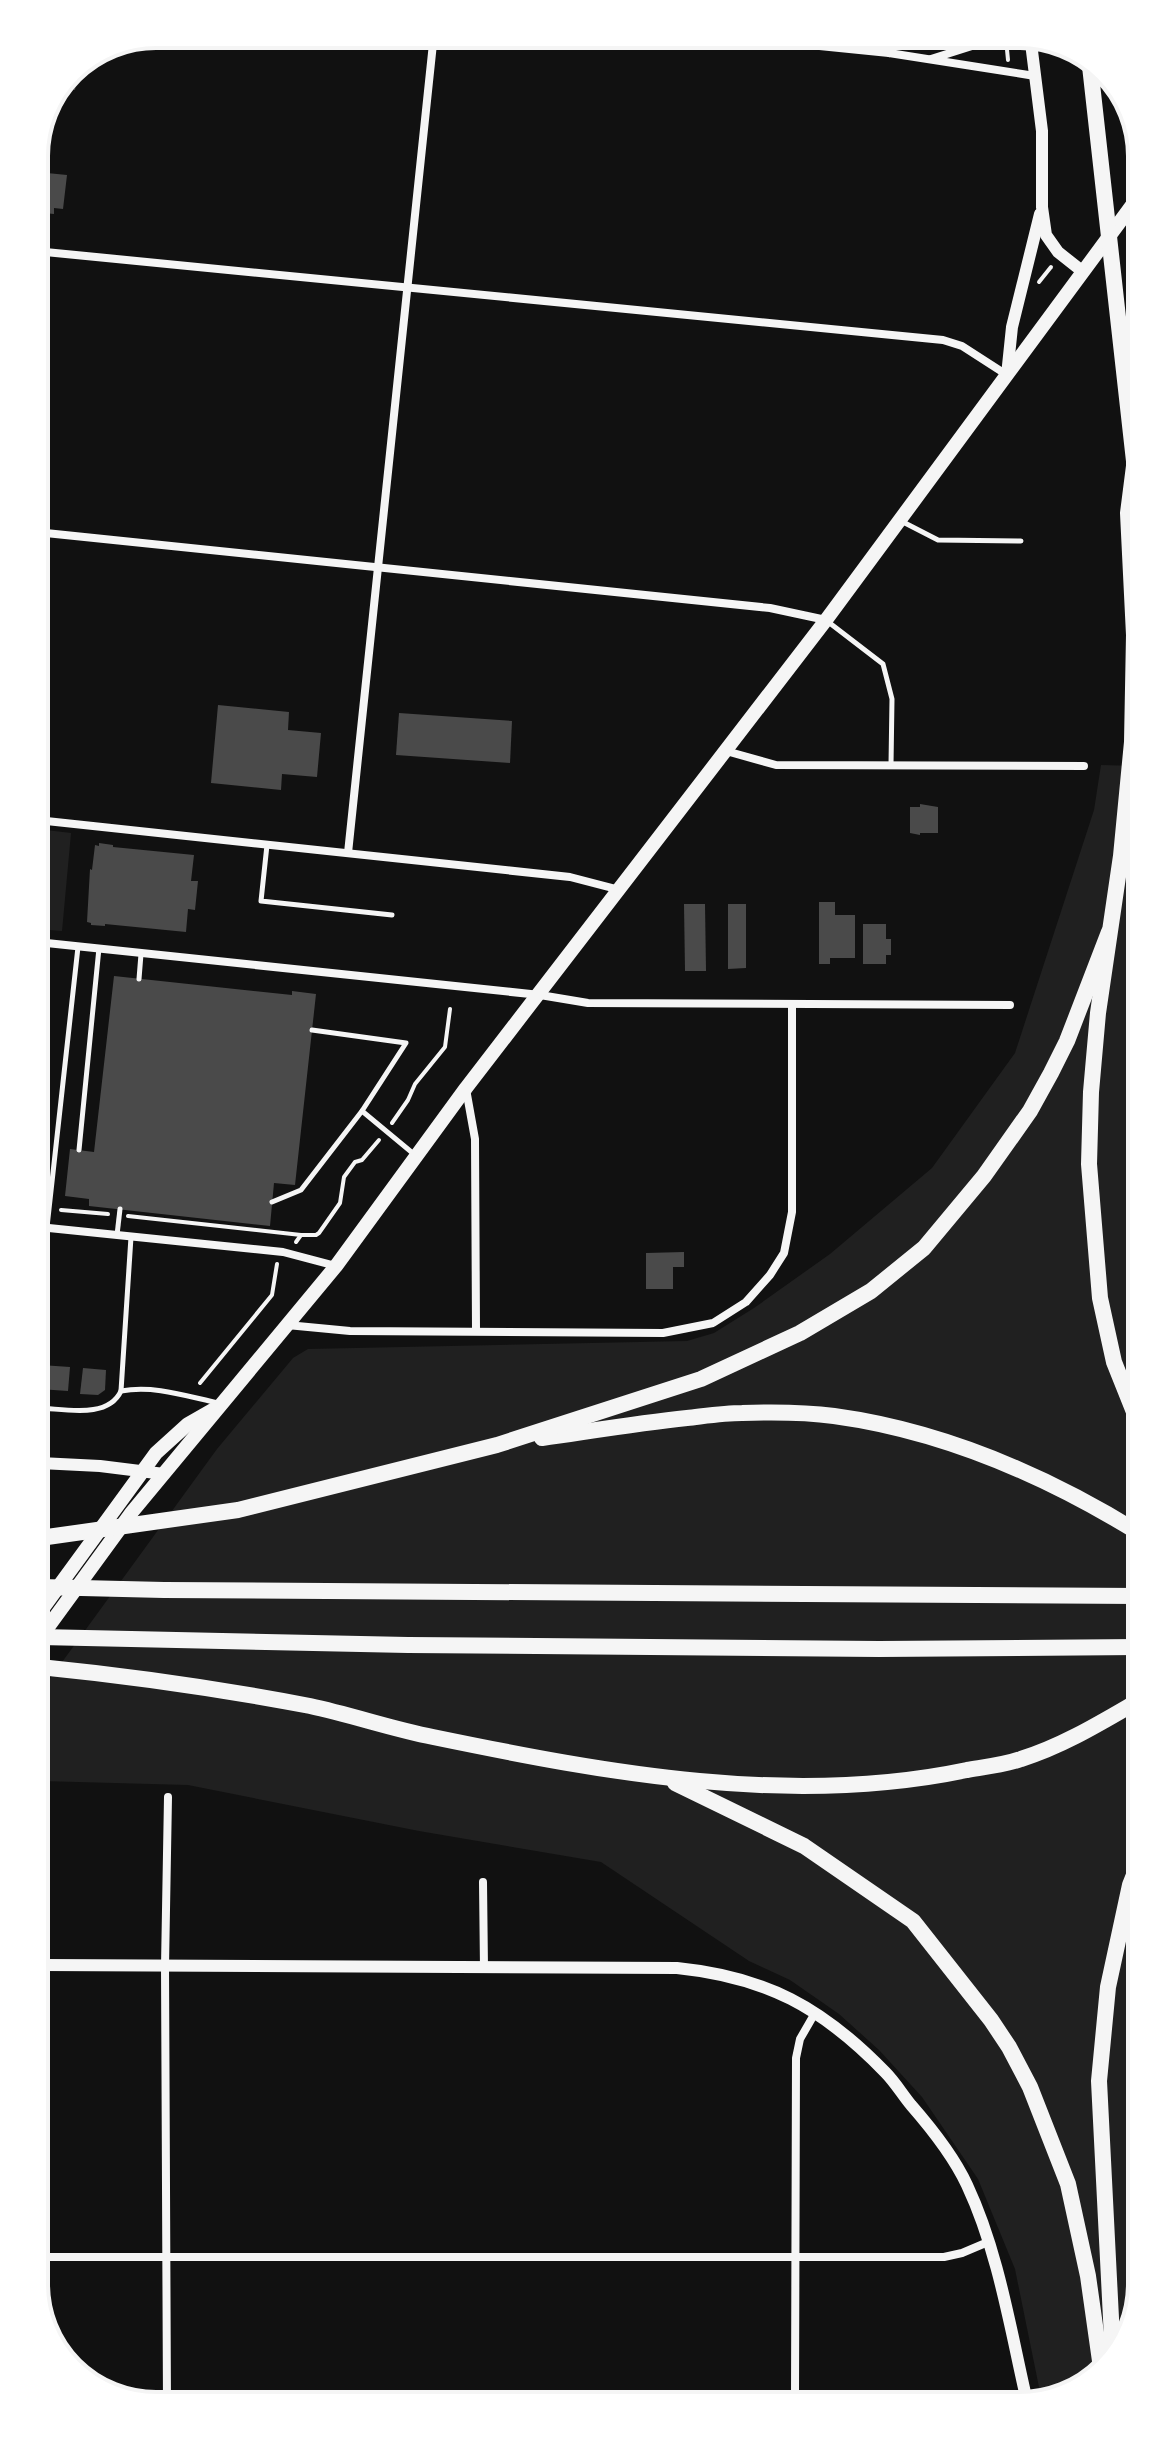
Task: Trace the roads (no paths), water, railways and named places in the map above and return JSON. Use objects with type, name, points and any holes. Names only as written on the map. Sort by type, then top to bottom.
[{"type":"highway","points":[[1091,75],[1128,410]]},
{"type":"highway","points":[[1128,783],[1091,1092],[1091,1204],[1100,1298],[1114,1362],[1128,1397]]},
{"type":"highway","points":[[48,1537],[238,1510],[497,1445],[701,1379],[800,1333],[871,1291],[924,1248],[984,1176],[1030,1111],[1067,1041],[1109,932]]},
{"type":"highway","points":[[497,1445],[652,1422],[739,1413],[831,1415],[952,1442],[1069,1492],[1128,1527]]},
{"type":"highway","points":[[48,1587],[1128,1596]]},
{"type":"highway","points":[[48,1637],[408,1645],[879,1649],[1128,1647]]},
{"type":"highway","points":[[48,1668],[312,1707],[430,1737],[667,1779],[816,1787],[918,1781],[1021,1759],[1091,1729],[1128,1707]]},
{"type":"highway","points":[[667,1779],[804,1846],[913,1921],[991,2020],[1030,2087],[1068,2184],[1088,2276],[1099,2357]]},
{"type":"highway","points":[[1112,2340],[1099,2081],[1108,1987],[1128,1894]]},
{"type":"main road","points":[[1032,49],[1042,131],[1042,207],[1046,235],[1058,252],[1085,267]]},
{"type":"main road","points":[[1007,375],[1012,327],[1042,207]]},
{"type":"main road","points":[[48,1626],[132,1512],[336,1266],[466,1088],[621,891],[826,620],[1128,211]]},
{"type":"main road","points":[[48,1601],[156,1453],[188,1424],[223,1404]]},
{"type":"main road","points":[[48,1463],[164,1474]]},
{"type":"main road","points":[[48,1965],[484,1969],[627,1967],[716,1972],[771,1989],[828,2021],[887,2073],[929,2126],[967,2184],[998,2271],[1025,2392]]},
{"type":"street","points":[[348,853],[432,48]]},
{"type":"street","points":[[839,48],[1035,76]]},
{"type":"street","points":[[889,53],[891,48]]},
{"type":"street","points":[[926,60],[965,48]]},
{"type":"street","points":[[48,252],[943,340],[962,346],[1007,375]]},
{"type":"street","points":[[48,533],[770,608],[826,620]]},
{"type":"street","points":[[726,751],[776,765],[1084,766]]},
{"type":"street","points":[[48,821],[570,877],[621,891]]},
{"type":"street","points":[[48,943],[540,995],[588,1003],[1010,1005]]},
{"type":"street","points":[[287,1325],[350,1331],[663,1333],[713,1323],[746,1302],[770,1275],[784,1253],[792,1212],[792,1004]]},
{"type":"street","points":[[466,1088],[475,1139],[476,1330]]},
{"type":"street","points":[[48,1228],[283,1252],[336,1266]]},
{"type":"street","points":[[167,2392],[165,1966],[168,1797]]},
{"type":"street","points":[[483,1882],[484,1969]]},
{"type":"street","points":[[795,2392],[796,2058],[800,2039],[815,2013]]},
{"type":"street","points":[[48,2257],[944,2257],[988,2242]]},
{"type":"lane","points":[[900,520],[938,540],[1021,541]]},
{"type":"lane","points":[[826,620],[883,664],[892,699],[891,765]]},
{"type":"lane","points":[[267,844],[261,901],[392,915]]},
{"type":"lane","points":[[48,1187],[78,946]]},
{"type":"lane","points":[[79,1150],[99,948]]},
{"type":"lane","points":[[139,979],[141,953]]},
{"type":"lane","points":[[272,1202],[301,1190],[362,1111],[406,1043],[312,1030]]},
{"type":"lane","points":[[362,1111],[416,1155]]},
{"type":"lane","points":[[117,1235],[120,1209]]},
{"type":"lane","points":[[48,1408],[97,1409],[109,1407],[117,1400],[121,1391],[131,1236]]},
{"type":"lane","points":[[121,1391],[154,1389],[223,1404]]}]
